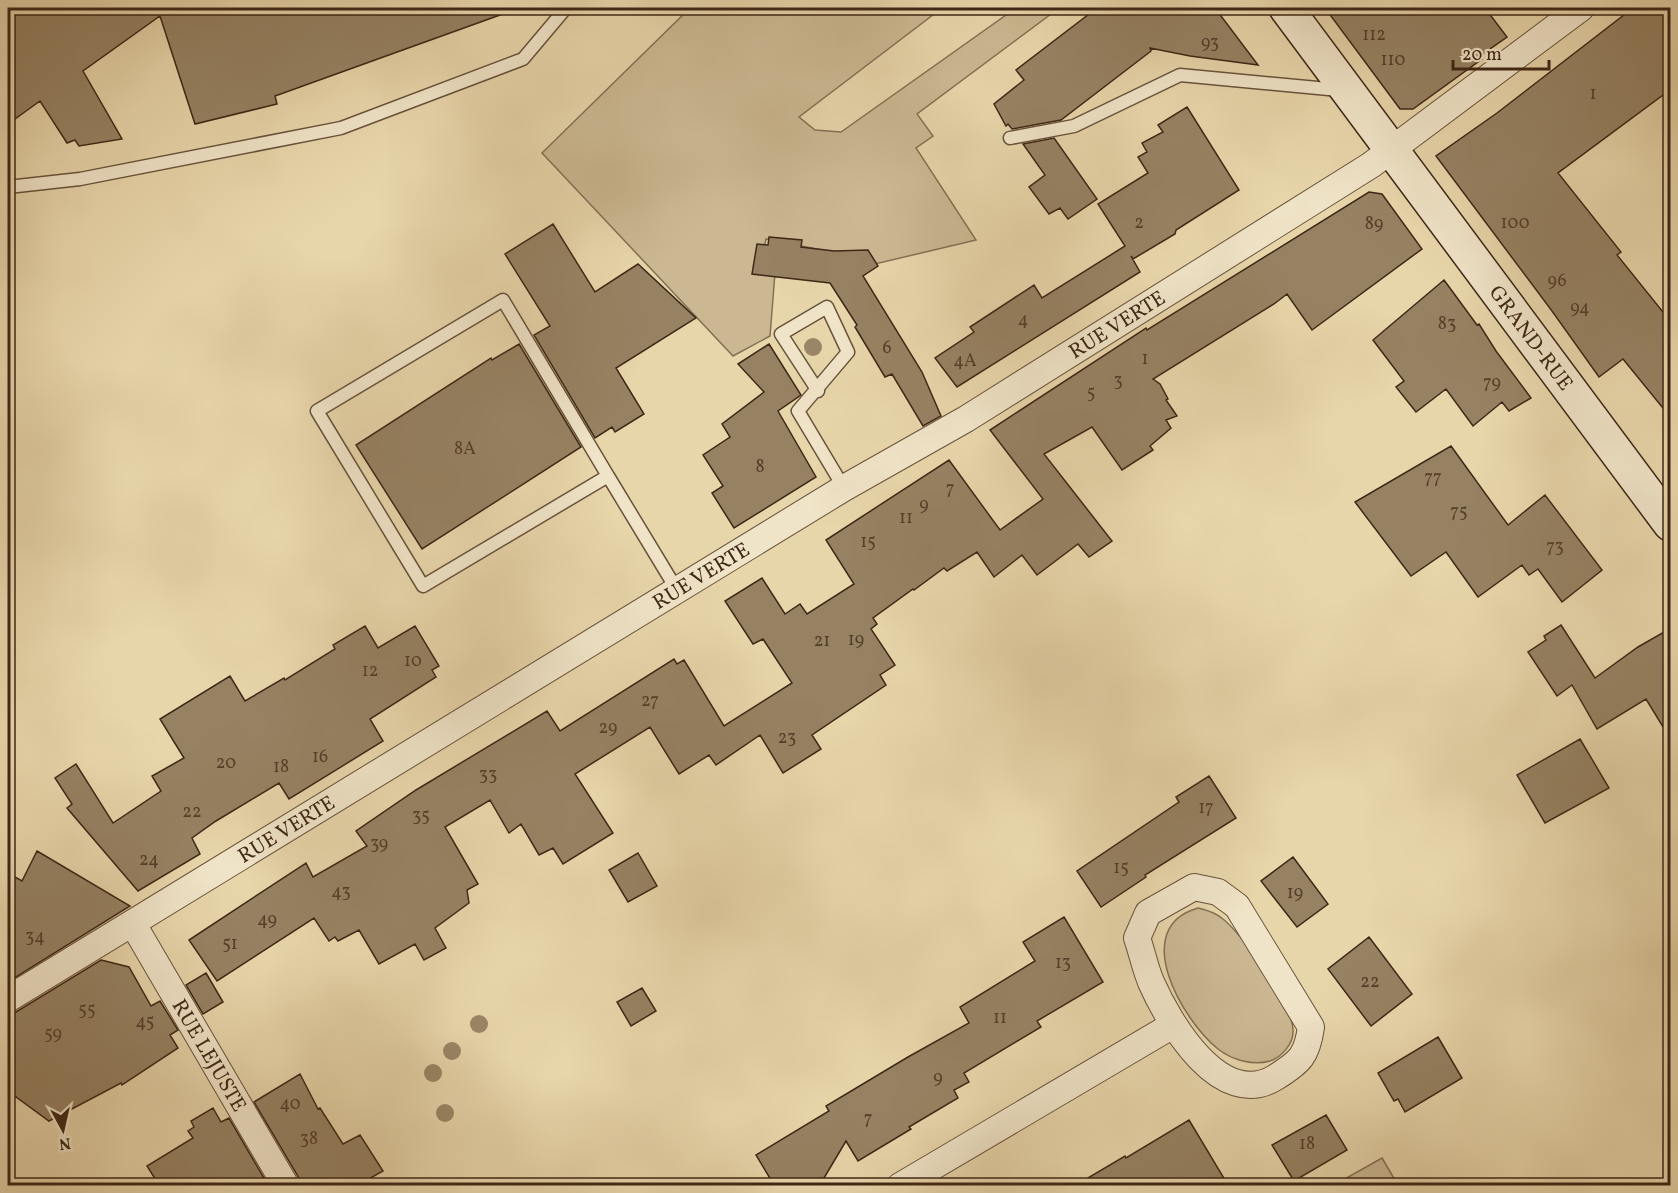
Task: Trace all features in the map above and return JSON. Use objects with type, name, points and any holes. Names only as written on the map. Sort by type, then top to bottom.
[{"type":"main road","name":"GRAND-RUE","points":[[1286,8],[1671,524]]},
{"type":"street","name":"RUE VERTE","points":[[8,999],[844,488],[966,419],[1371,165],[1581,8]]},
{"type":"street","points":[[1194,887],[1218,892],[1237,906],[1311,1027],[1308,1046],[1297,1064],[1271,1080],[1250,1087],[1225,1078],[1204,1064],[1173,1025],[1150,980],[1137,938],[1148,913],[1176,897],[1194,887]]},
{"type":"street","name":"RUE LEJUSTE","points":[[133,924],[286,1185]]},
{"type":"street","points":[[900,1185],[1173,1025]]},
{"type":"lane","points":[[8,187],[80,179],[341,128],[523,59],[566,8]]},
{"type":"lane","points":[[1010,138],[1074,126],[1180,75],[1346,90]]},
{"type":"lane","points":[[608,476],[423,586],[317,411],[503,300],[677,590]]},
{"type":"lane","points":[[818,391],[781,334],[827,307],[848,352],[818,391],[798,411],[844,488]]},
{"type":"shaded area","points":[[690,8],[942,8],[799,117],[815,130],[841,132],[1016,8],[1059,8],[917,114],[933,136],[916,148],[976,240],[858,268],[826,251],[766,239],[759,272],[775,273],[770,336],[733,356],[542,153]]},
{"type":"shaded area","points":[[1198,908],[1223,919],[1243,940],[1266,971],[1285,1004],[1291,1018],[1292,1040],[1283,1053],[1270,1061],[1250,1062],[1236,1059],[1218,1049],[1190,1018],[1178,997],[1169,976],[1164,954],[1167,935],[1177,919]]},
{"type":"shaded area","points":[[1382,1158],[1398,1185],[1334,1185]]},
{"type":"building","points":[[8,8],[510,8],[511,11],[275,96],[277,104],[195,124],[160,16],[83,71],[122,139],[79,146],[75,140],[67,143],[40,101],[8,124]]},
{"type":"building","points":[[1097,8],[1215,8],[1258,65],[1150,48],[1151,51],[1061,120],[1012,129],[1008,124],[1006,126],[994,104],[1024,80],[1016,70]]},
{"type":"building","points":[[1325,8],[1485,8],[1507,37],[1480,56],[1482,59],[1413,109],[1400,109]]},
{"type":"building","points":[[1633,8],[1671,8],[1671,89],[1558,173],[1621,252],[1617,255],[1671,322],[1671,418],[1623,359],[1599,377],[1436,156],[1497,113]]},
{"type":"building","points":[[1187,107],[1239,190],[1176,230],[1175,234],[1133,259],[1131,256],[1140,272],[957,387],[935,358],[974,332],[970,327],[1034,285],[1042,298],[1125,246],[1098,204],[1148,173],[1138,157],[1147,152],[1142,143],[1163,132],[1158,125]]},
{"type":"building","points":[[1054,138],[1097,199],[1068,219],[1060,208],[1049,214],[1029,187],[1045,175],[1023,144]]},
{"type":"building","points":[[1369,192],[1382,194],[1422,249],[1312,330],[1287,294],[1153,379],[1160,384],[1168,399],[1166,400],[1177,416],[1166,420],[1171,428],[1150,446],[1153,450],[1122,470],[1092,427],[1044,454],[1112,541],[1089,557],[1078,544],[1037,575],[1022,555],[994,577],[977,552],[947,571],[944,568],[913,589],[873,618],[877,624],[871,629],[895,665],[880,675],[886,685],[812,735],[821,749],[783,773],[760,735],[716,765],[709,755],[679,774],[650,727],[575,774],[613,833],[563,864],[553,848],[539,855],[521,824],[509,833],[490,800],[445,827],[478,884],[467,890],[469,903],[435,928],[446,948],[424,960],[415,944],[379,964],[359,930],[338,941],[335,937],[329,941],[314,918],[217,981],[189,940],[306,863],[313,877],[367,846],[356,831],[416,790],[547,711],[560,731],[674,659],[677,664],[684,660],[724,726],[792,683],[763,639],[753,644],[725,601],[762,578],[785,614],[800,604],[807,614],[854,584],[826,540],[949,460],[1000,530],[1043,499],[990,430],[1146,328],[1147,330]]},
{"type":"building","points":[[553,224],[595,292],[638,264],[696,318],[616,368],[644,414],[615,432],[612,427],[595,438],[534,335],[550,326],[505,254]]},
{"type":"building","points":[[769,237],[802,240],[801,247],[834,251],[868,250],[878,266],[863,276],[922,372],[941,416],[923,426],[892,374],[885,377],[855,327],[857,325],[830,283],[752,274],[757,244],[768,245]]},
{"type":"building","points":[[1444,280],[1477,325],[1479,324],[1531,398],[1509,411],[1502,402],[1473,426],[1446,389],[1416,412],[1396,387],[1404,381],[1373,340]]},
{"type":"building","points":[[519,344],[581,447],[422,549],[356,445],[491,358],[492,360]]},
{"type":"building","points":[[769,344],[801,395],[778,411],[816,477],[734,528],[712,493],[723,486],[703,455],[730,437],[722,424],[764,392],[738,364]]},
{"type":"building","points":[[1451,446],[1508,525],[1545,495],[1602,570],[1562,602],[1538,569],[1529,575],[1522,565],[1478,597],[1446,552],[1411,576],[1355,502]]},
{"type":"building","points":[[1561,625],[1595,678],[1638,647],[1671,628],[1671,740],[1646,699],[1597,729],[1572,685],[1557,696],[1528,652],[1546,640],[1544,636]]},
{"type":"building","points":[[365,626],[378,648],[415,626],[439,666],[432,670],[436,677],[370,719],[383,741],[289,799],[279,783],[216,821],[192,838],[200,854],[138,891],[67,808],[72,804],[55,778],[76,764],[113,823],[161,791],[152,776],[184,758],[160,719],[230,676],[245,701],[284,678],[285,680],[335,649],[333,645]]},
{"type":"building","points":[[1580,739],[1609,788],[1545,823],[1517,775]]},
{"type":"building","points":[[1209,776],[1236,818],[1145,875],[1146,877],[1101,907],[1077,871],[1179,802],[1176,797]]},
{"type":"building","points":[[37,851],[130,906],[8,982],[8,873],[22,881]]},
{"type":"building","points":[[638,853],[657,886],[628,902],[609,870]]},
{"type":"building","points":[[1293,857],[1328,904],[1297,927],[1261,881]]},
{"type":"building","points":[[1064,917],[1103,982],[1037,1021],[1041,1027],[964,1073],[969,1082],[954,1090],[958,1098],[909,1127],[911,1129],[858,1161],[846,1141],[824,1178],[809,1180],[800,1185],[774,1185],[756,1155],[829,1111],[826,1106],[969,1023],[960,1007],[1035,961],[1023,942]]},
{"type":"building","points":[[1369,937],[1412,994],[1371,1026],[1328,969]]},
{"type":"building","points":[[101,960],[129,967],[151,1006],[160,1001],[178,1030],[170,1035],[178,1048],[122,1085],[121,1083],[49,1121],[8,1091],[8,1014],[16,1012]]},
{"type":"building","points":[[206,973],[223,1002],[203,1014],[186,985]]},
{"type":"building","points":[[642,988],[656,1011],[631,1026],[617,1002]]},
{"type":"building","points":[[1438,1037],[1462,1078],[1405,1112],[1398,1099],[1394,1101],[1378,1073]]},
{"type":"building","points":[[300,1074],[318,1109],[320,1108],[343,1144],[360,1135],[383,1171],[358,1185],[301,1185],[254,1102]]},
{"type":"building","points":[[213,1108],[221,1122],[229,1118],[268,1185],[159,1185],[147,1166],[193,1138],[188,1131],[194,1127],[191,1121]]},
{"type":"building","points":[[1326,1115],[1347,1150],[1294,1181],[1272,1145]]},
{"type":"building","points":[[1189,1120],[1228,1185],[1076,1185],[1125,1156],[1126,1158]]}]
